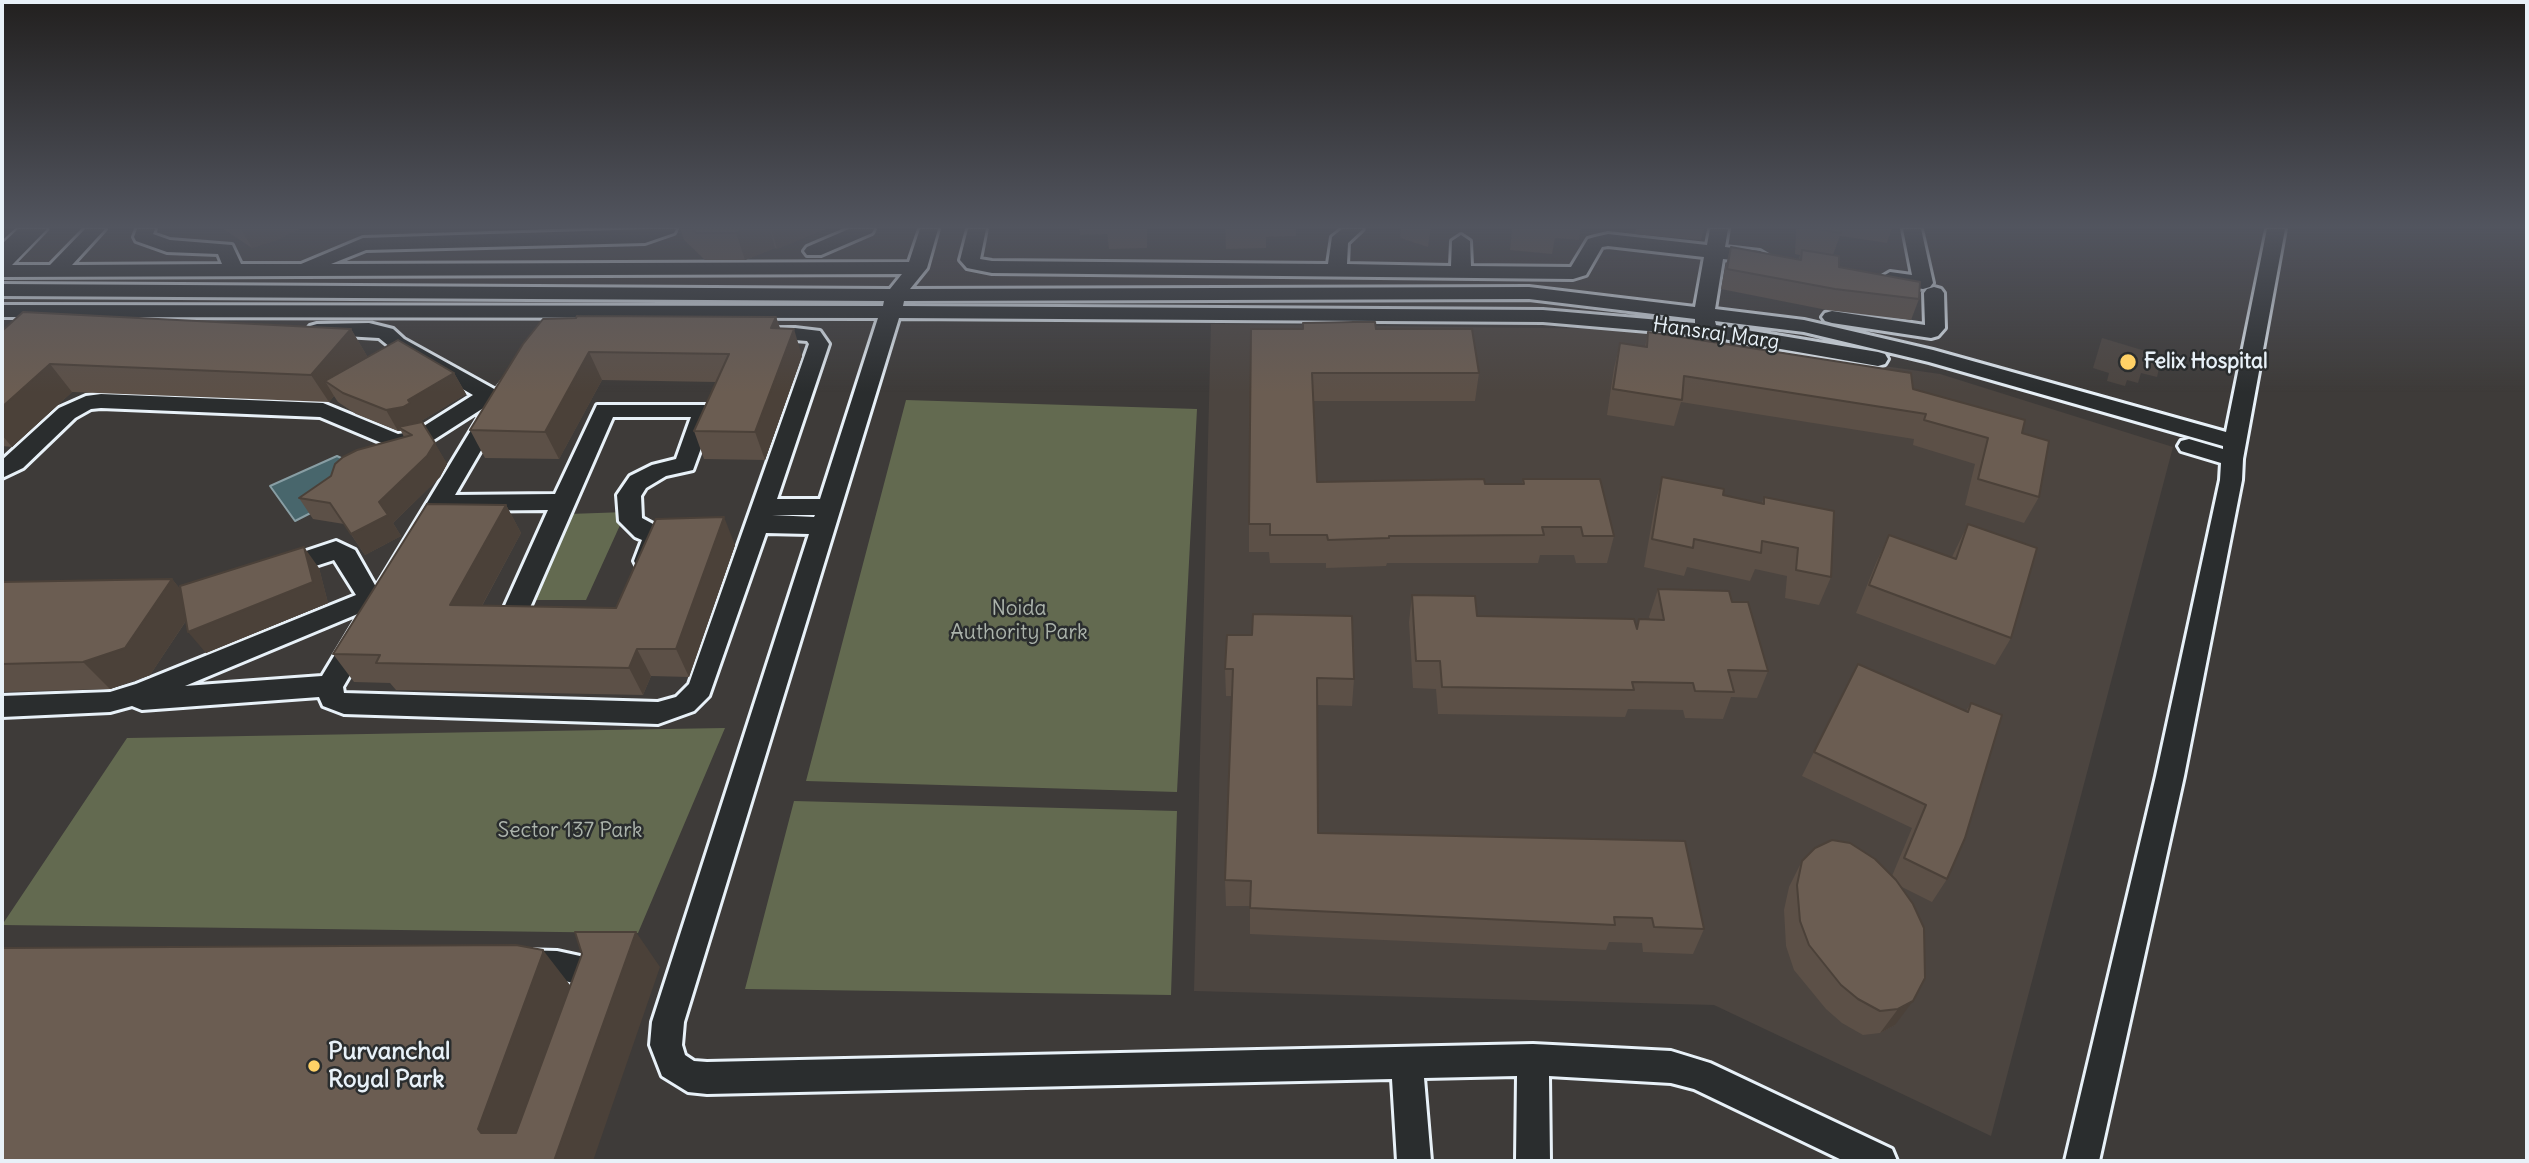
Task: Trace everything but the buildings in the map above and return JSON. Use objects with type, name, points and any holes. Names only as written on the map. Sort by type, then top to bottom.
[{"type":"street","points":[[907,283],[894,303],[824,516],[668,1022],[666,1045],[673,1065],[688,1076],[707,1078],[1533,1060],[1671,1067],[1699,1074],[1880,1161]]},
{"type":"street","points":[[1025,296],[1028,283]]},
{"type":"street","points":[[1054,295],[1056,283]]},
{"type":"street","points":[[1706,313],[1711,283]]},
{"type":"street","points":[[2082,1161],[2170,776],[2231,480],[2234,450],[2266,283]]},
{"type":"street","points":[[2,290],[894,303]]},
{"type":"street","name":"Hansraj Marg","points":[[894,303],[1054,295],[1529,293],[1831,325],[2234,450]]},
{"type":"street","points":[[1831,325],[1931,332],[1935,328],[1934,293]]},
{"type":"street","points":[[2,311],[567,312],[894,303]]},
{"type":"street","name":"Hansraj Marg","points":[[894,303],[1543,316],[1706,313],[1923,367],[2234,450]]},
{"type":"street","points":[[547,339],[571,335],[813,335],[820,344],[751,525],[700,689],[685,704],[658,713],[344,705],[332,699],[330,686],[378,596],[438,503],[494,398],[547,339],[567,312]]},
{"type":"street","points":[[12,332],[369,330],[386,333],[494,398]]},
{"type":"street","points":[[2,470],[15,463],[67,413],[86,403],[323,410],[396,442],[407,442],[424,436],[494,398]]},
{"type":"street","points":[[552,622],[511,621],[605,410],[704,410],[685,465],[660,470],[639,482],[629,495],[631,521],[643,531],[656,536],[680,535]]},
{"type":"street","points":[[438,503],[562,502]]},
{"type":"street","points":[[751,525],[824,516]]},
{"type":"street","points":[[636,586],[656,536]]},
{"type":"street","points":[[262,575],[336,550],[346,556],[378,596]]},
{"type":"street","points":[[110,702],[142,693],[378,596]]},
{"type":"street","points":[[2,706],[110,702],[330,686]]},
{"type":"street","points":[[489,964],[557,965],[586,974],[589,988],[576,1025]]},
{"type":"street","points":[[1533,1060],[1533,1161]]},
{"type":"street","points":[[1407,1063],[1414,1161]]},
{"type":"shaded area","points":[[1211,324],[1625,329],[1940,374],[2173,447],[1991,1136],[1714,1005],[1194,991]]},
{"type":"shaded area","name":"Felix Hospital","points":[[2102,338],[2162,356],[2157,377],[2141,373],[2138,383],[2127,380],[2125,386],[2107,381],[2109,373],[2093,368]]},
{"type":"green space","name":"Noida Authority Park","points":[[906,400],[1197,409],[1177,792],[806,781]]},
{"type":"green space","points":[[626,512],[586,600],[528,600],[569,514]]},
{"type":"green space","name":"Sector 137 Park","points":[[725,728],[638,933],[2,925],[127,738]]},
{"type":"green space","points":[[794,801],[1177,811],[1171,995],[745,989]]},
{"type":"water","points":[[337,456],[366,470],[338,499],[295,521],[270,486]]},
{"type":"place","name":"Felix Hospital","points":[[2128,362]]},
{"type":"place","name":"Purvanchal Royal Park","points":[[314,1066]]}]
